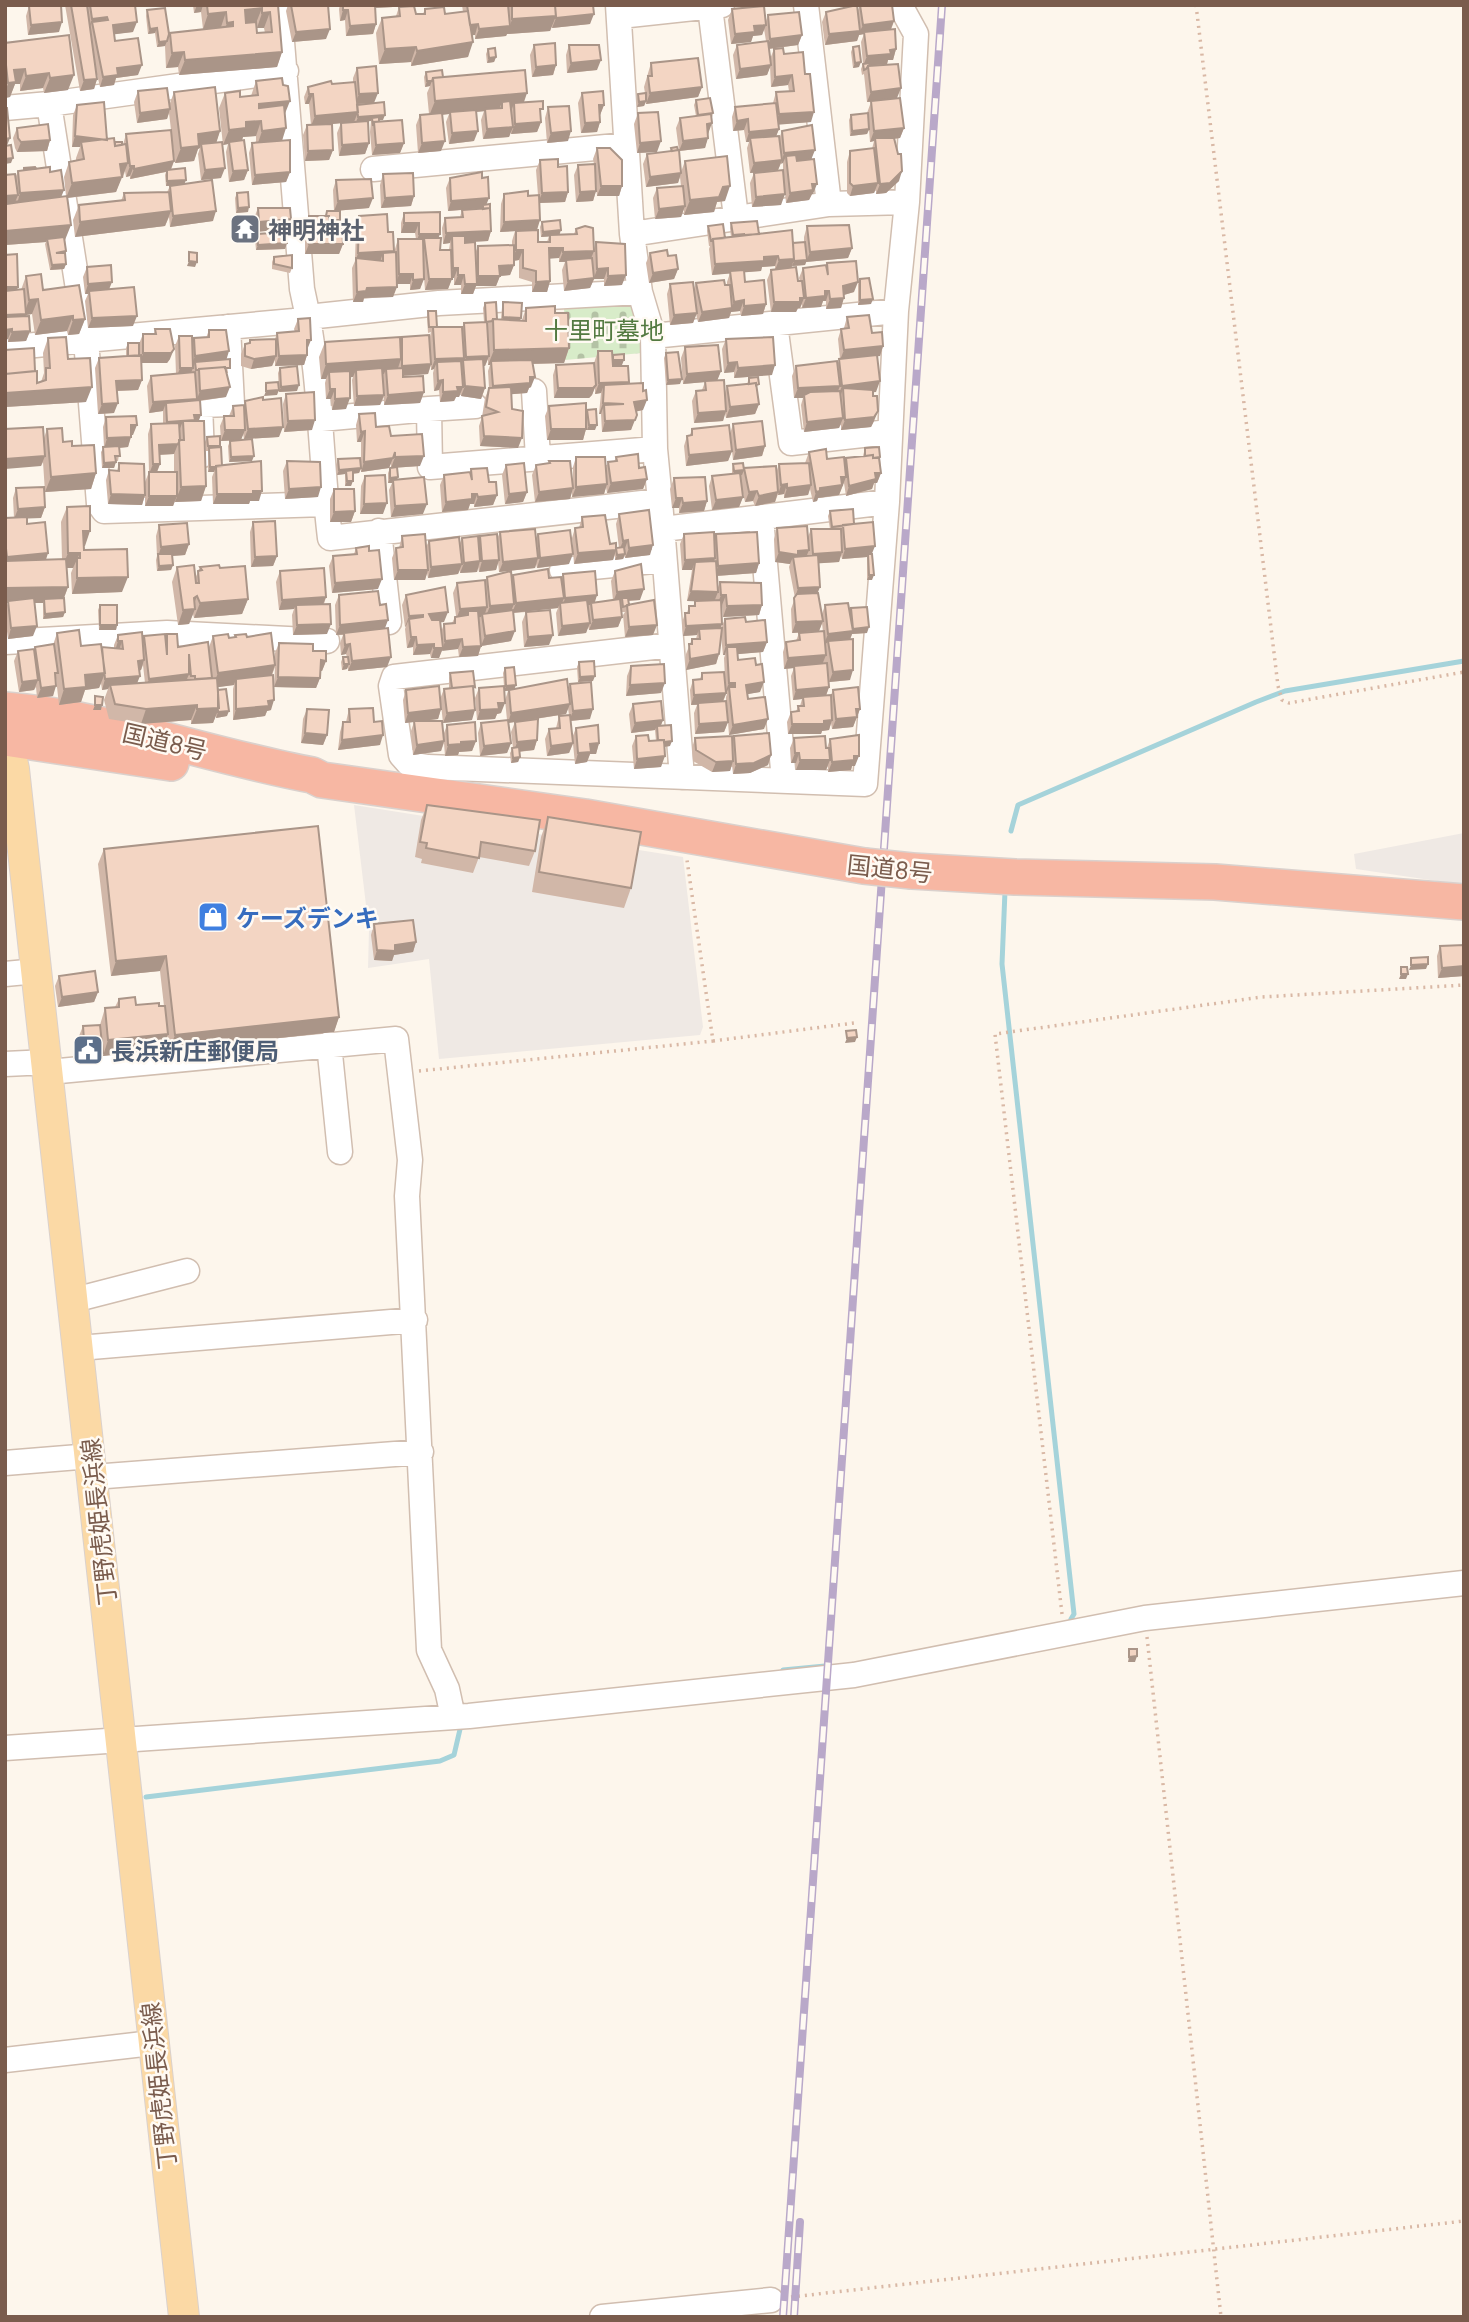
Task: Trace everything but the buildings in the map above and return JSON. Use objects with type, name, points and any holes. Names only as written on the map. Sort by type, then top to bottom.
[{"type":"highway","name":"国道8号","points":[[6,729],[310,784],[322,780],[585,817],[864,866],[1015,877],[1215,881],[1464,902]]},
{"type":"main road","name":"丁野虎姫長浜線","points":[[6,729],[14,769],[15,873],[37,971],[184,2317]]},
{"type":"street","points":[[279,5],[302,289],[321,419],[330,538],[660,501]]},
{"type":"street","points":[[806,5],[829,204]]},
{"type":"street","points":[[671,645],[394,677],[391,686],[397,744],[401,755],[410,764],[428,768],[866,784],[887,502],[896,311],[907,202],[916,34],[900,5]]},
{"type":"street","points":[[682,777],[655,449],[653,336],[640,292],[632,234],[619,10],[716,6],[736,217]]},
{"type":"street","points":[[5,108],[286,71]]},
{"type":"street","points":[[49,104],[86,340],[100,508],[104,511],[326,504]]},
{"type":"street","points":[[373,169],[627,145]]},
{"type":"street","points":[[632,234],[829,204],[907,202]]},
{"type":"street","points":[[5,348],[294,321],[308,317],[439,303],[640,292]]},
{"type":"street","points":[[653,336],[896,311]]},
{"type":"street","points":[[775,324],[791,443],[889,432]]},
{"type":"street","points":[[205,508],[200,405],[232,404],[228,327]]},
{"type":"street","points":[[534,391],[538,458]]},
{"type":"street","points":[[321,419],[475,407]]},
{"type":"street","points":[[429,410],[430,467],[655,449]]},
{"type":"street","points":[[663,529],[887,502]]},
{"type":"street","points":[[761,518],[784,781]]},
{"type":"street","points":[[379,531],[388,622]]},
{"type":"street","points":[[562,570],[664,560]]},
{"type":"street","points":[[5,642],[167,633],[327,641]]},
{"type":"street","points":[[5,974],[37,971]]},
{"type":"street","points":[[5,1063],[48,1067],[396,1039],[410,1160],[407,1196],[429,1650],[447,1689],[453,1717]]},
{"type":"street","points":[[329,1044],[340,1152]]},
{"type":"street","points":[[74,1300],[187,1271]]},
{"type":"street","points":[[79,1348],[415,1320]]},
{"type":"street","points":[[5,1463],[92,1466],[421,1452]]},
{"type":"street","points":[[5,1748],[453,1717],[854,1675],[1144,1618],[1464,1583]]},
{"type":"street","points":[[5,2060],[152,2043]]},
{"type":"street","points":[[602,2317],[771,2300]]},
{"type":"path","points":[[1196,5],[1278,686],[1282,700],[1289,703],[1464,672]]},
{"type":"path","points":[[687,858],[713,1041]]},
{"type":"path","points":[[1064,1634],[995,1034],[1262,997],[1464,985]]},
{"type":"path","points":[[400,1073],[481,1067],[854,1023]]},
{"type":"path","points":[[1144,1618],[1221,2317]]},
{"type":"path","points":[[809,2295],[1464,2221]]},
{"type":"shaded area","points":[[354,805],[683,857],[703,1027],[700,1035],[439,1059],[429,959],[368,968],[369,930]]},
{"type":"shaded area","points":[[1464,833],[1464,885],[1356,869],[1354,854]]},
{"type":"green space","name":"十里町墓地","points":[[631,298],[639,315],[642,353],[565,360],[564,306]]},
{"type":"waterway","points":[[1011,831],[1018,805],[1285,691],[1464,661]]},
{"type":"waterway","points":[[1005,891],[1002,964],[1074,1614],[1071,1619]]},
{"type":"waterway","points":[[783,1670],[825,1666]]},
{"type":"waterway","points":[[146,1797],[440,1761],[454,1755],[461,1725]]},
{"type":"railway","points":[[783,2317],[942,5]]},
{"type":"railway","points":[[794,2317],[800,2222]]},
{"type":"place","name":"神明神社","points":[[245,229]]},
{"type":"place","name":"ケーズデンキ","points":[[213,917]]},
{"type":"place","name":"長浜新庄郵便局","points":[[88,1050]]}]
